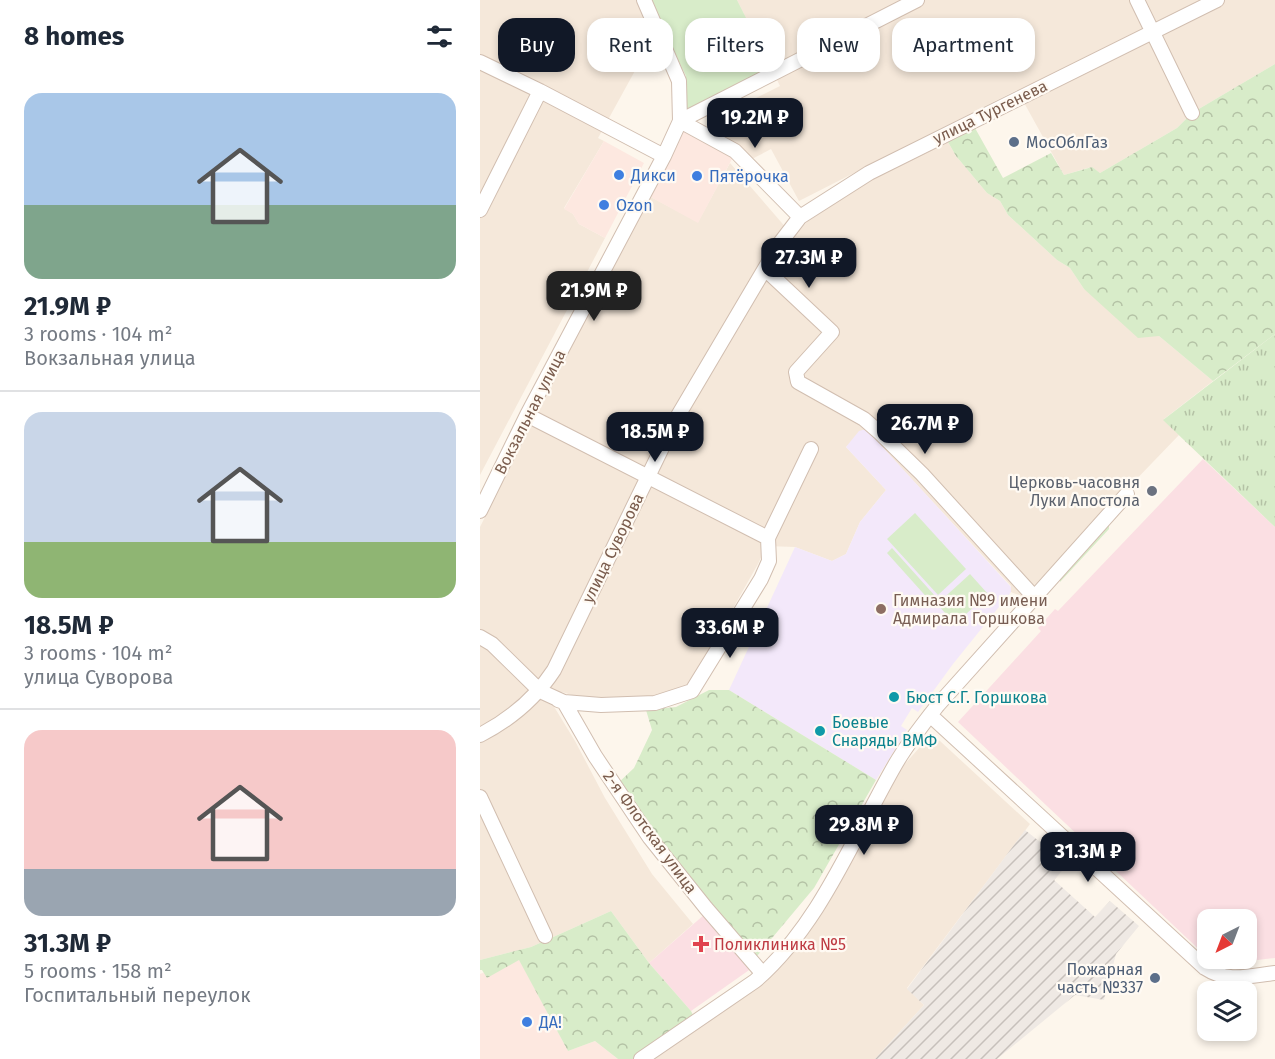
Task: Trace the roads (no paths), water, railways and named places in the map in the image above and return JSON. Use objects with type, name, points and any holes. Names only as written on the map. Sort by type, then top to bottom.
[{"type":"street","points":[[644,0],[679,81],[680,121]]},
{"type":"street","points":[[680,121],[917,0]]},
{"type":"street","points":[[1137,0],[1192,113]]},
{"type":"street","name":"улица Тургенева","points":[[800,217],[869,173],[1217,0]]},
{"type":"street","points":[[480,62],[664,156]]},
{"type":"street","points":[[480,210],[540,91]]},
{"type":"street","points":[[680,121],[735,152],[800,217]]},
{"type":"street","name":"Вокзальная улица","points":[[480,511],[527,415],[664,156],[680,121]]},
{"type":"street","name":"улица Суворова","points":[[480,735],[503,723],[540,691],[554,670],[676,419],[780,243],[800,217]]},
{"type":"street","points":[[765,269],[832,332],[796,372],[798,382],[864,420],[880,433],[916,468],[1035,598]]},
{"type":"street","points":[[527,415],[768,538]]},
{"type":"street","points":[[480,637],[492,644],[540,691],[564,702],[601,705],[655,703],[692,691],[761,579],[769,561],[768,538],[811,449]]},
{"type":"street","points":[[642,1059],[763,974],[819,904],[895,765],[930,715],[1127,494]]},
{"type":"street","name":"2-я Флотская улица","points":[[564,702],[595,756],[650,838],[724,930],[763,974]]},
{"type":"street","points":[[930,715],[1204,968],[1221,977],[1275,973]]},
{"type":"street","points":[[480,797],[545,936]]},
{"type":"place","name":"МосОблГаз","points":[[1014,142]]},
{"type":"place","name":"Дикси","points":[[619,175]]},
{"type":"place","name":"Пятёрочка","points":[[697,176]]},
{"type":"place","name":"Ozon","points":[[604,205]]},
{"type":"place","name":"Церковь-часовня Луки Апостола","points":[[1152,491]]},
{"type":"place","name":"Гимназия №9 имени Адмирала Горшкова","points":[[881,609]]},
{"type":"place","name":"Бюст С.Г. Горшкова","points":[[894,697]]},
{"type":"place","name":"Боевые Снаряды ВМФ","points":[[820,731]]},
{"type":"place","name":"Поликлиника №5","points":[[701,944]]},
{"type":"place","name":"Пожарная часть №337","points":[[1155,978]]},
{"type":"place","name":"ДА!","points":[[527,1022]]}]
